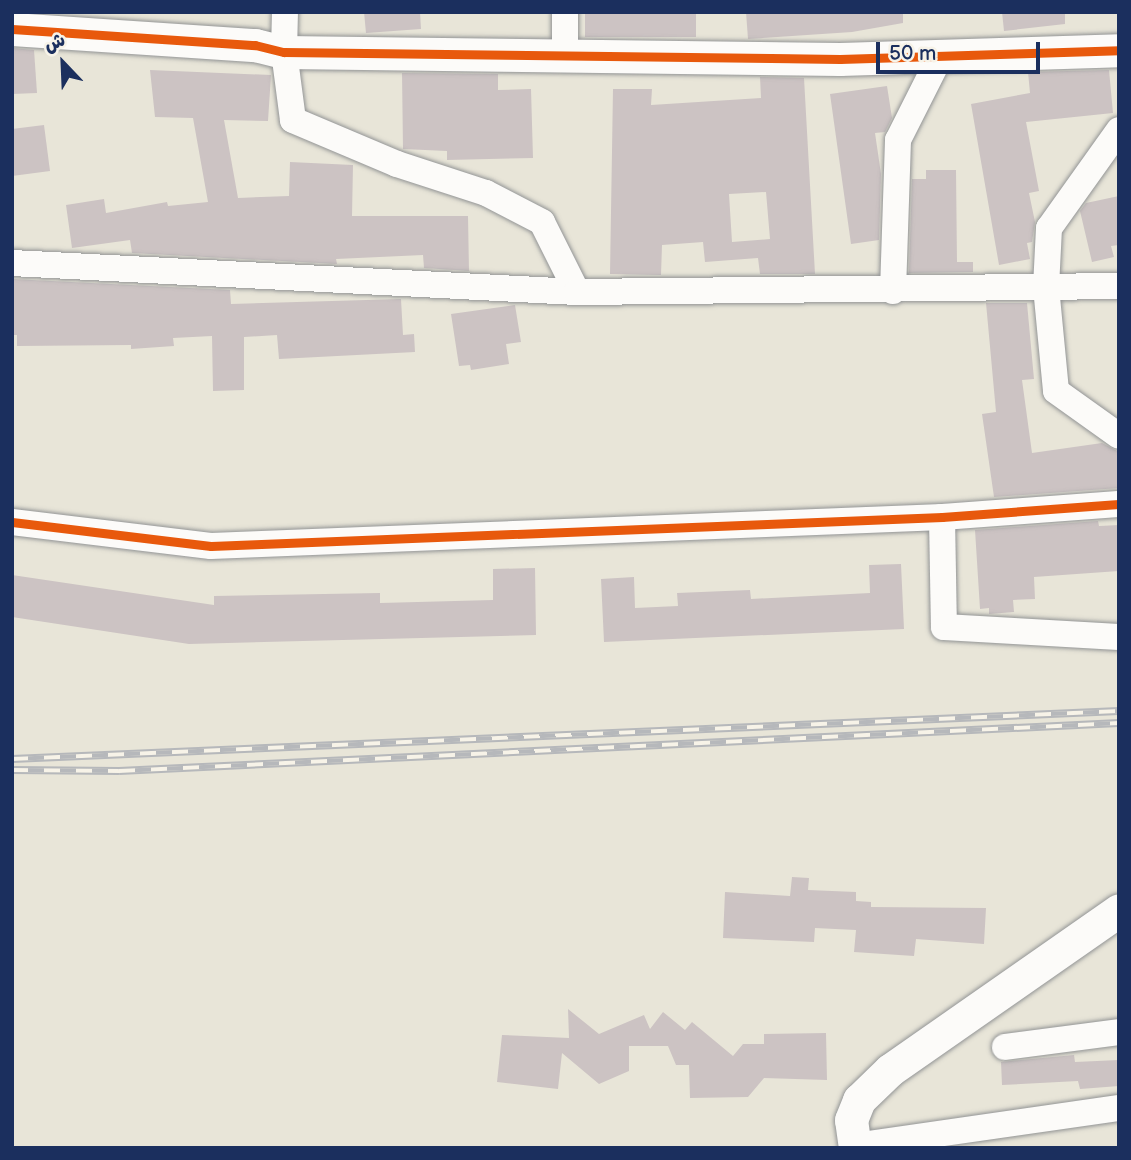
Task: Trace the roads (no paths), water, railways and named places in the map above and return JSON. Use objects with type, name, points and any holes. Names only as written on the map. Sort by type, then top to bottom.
[{"type":"street","points":[[285,12],[284,52],[293,120],[397,164],[486,194],[542,222],[577,292]]},
{"type":"street","points":[[565,12],[565,54]]},
{"type":"street","points":[[12,29],[255,45],[284,52],[941,55],[1119,50]]},
{"type":"street","points":[[893,291],[898,140],[941,55]]},
{"type":"street","points":[[1119,130],[1049,228],[1046,287],[1056,391],[1119,436]]},
{"type":"street","points":[[12,263],[577,292],[893,291],[1119,286]]},
{"type":"street","points":[[12,522],[211,546],[942,517],[1119,504]]},
{"type":"street","points":[[942,517],[944,627],[1119,637]]},
{"type":"street","points":[[1119,910],[890,1070],[859,1100],[851,1120],[854,1147],[1119,1108]]},
{"type":"street","points":[[1005,1047],[1119,1032]]},
{"type":"railway","points":[[12,759],[1119,711]]},
{"type":"railway","points":[[12,770],[119,771],[1119,723]]}]
